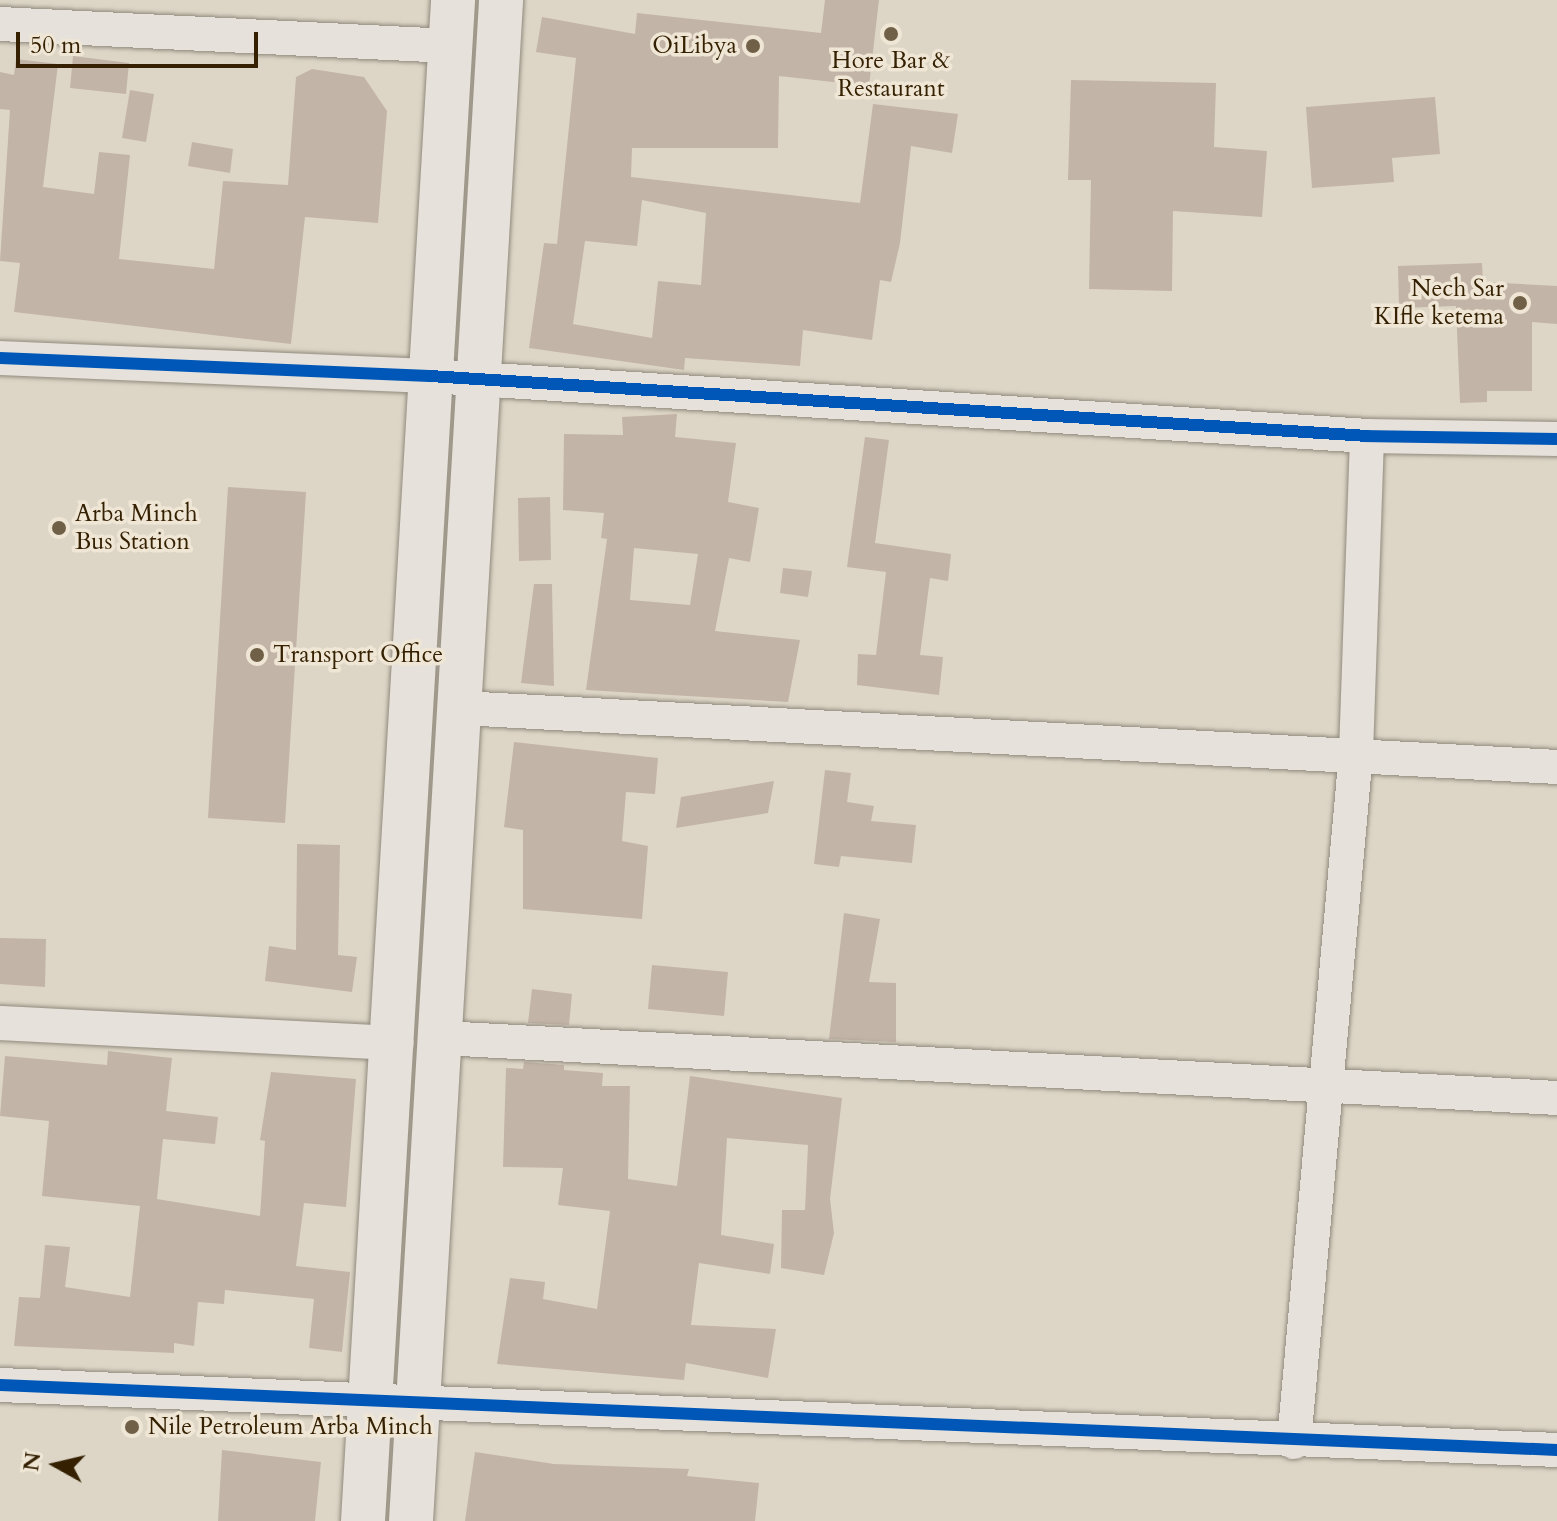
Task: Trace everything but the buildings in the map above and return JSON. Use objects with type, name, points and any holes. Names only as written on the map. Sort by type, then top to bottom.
[{"type":"main road","points":[[363,1521],[396,1043],[430,376],[453,0]]},
{"type":"main road","points":[[411,1521],[421,1406],[461,708],[476,380],[501,0]]},
{"type":"street","points":[[0,24],[451,46]]},
{"type":"street","points":[[0,358],[430,376],[1367,436],[1557,439]]},
{"type":"street","points":[[1294,1442],[1322,1086],[1356,753],[1367,436]]},
{"type":"street","points":[[461,708],[1356,753],[1557,767]]},
{"type":"street","points":[[0,1023],[396,1043]]},
{"type":"street","points":[[442,1038],[1557,1098]]},
{"type":"street","points":[[0,1385],[373,1400],[421,1406],[1557,1450]]},
{"type":"cycle path","points":[[0,358],[430,376],[1367,436],[1557,439]]},
{"type":"cycle path","points":[[0,1385],[1557,1450]]},
{"type":"place","name":"Hore Bar & Restaurant","points":[[891,34]]},
{"type":"place","name":"OiLibya","points":[[753,46]]},
{"type":"place","name":"Nech Sar KIfle ketema","points":[[1520,303]]},
{"type":"place","name":"Arba Minch Bus Station","points":[[59,528]]},
{"type":"place","name":"Transport Office","points":[[257,655]]},
{"type":"place","name":"Nile Petroleum Arba Minch","points":[[132,1427]]}]
